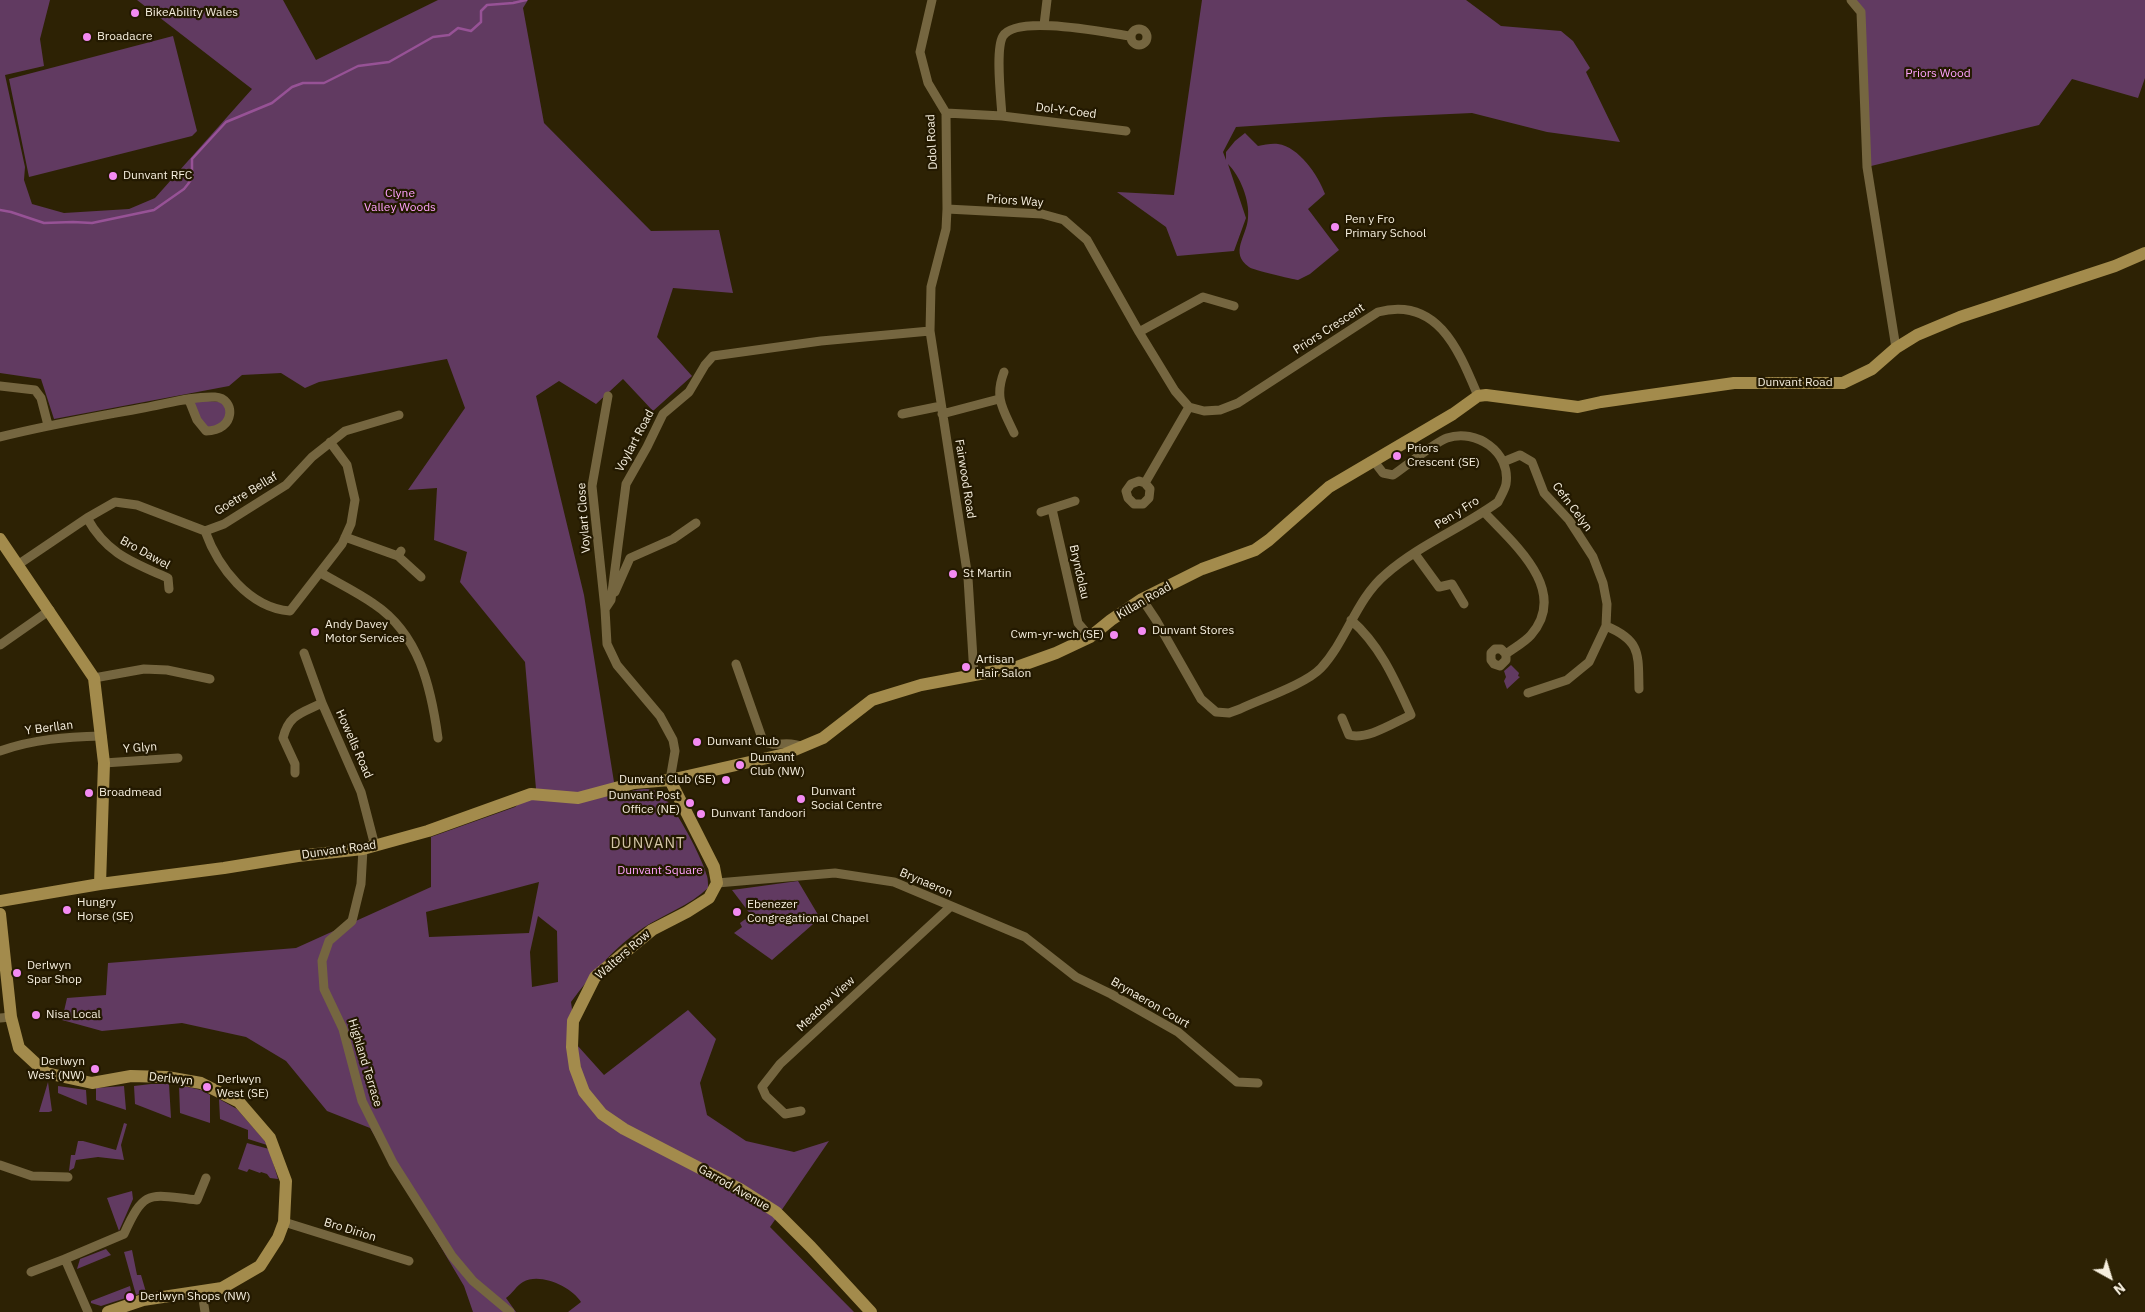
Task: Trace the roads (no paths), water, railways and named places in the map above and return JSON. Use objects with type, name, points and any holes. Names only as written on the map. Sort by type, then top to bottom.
[{"type":"street","name":"Ddol Road","points":[[931,287],[946,230],[947,209],[946,113],[928,83],[920,52],[932,0]]},
{"type":"street","points":[[1044,25],[1047,0]]},
{"type":"street","points":[[1851,0],[1862,12],[1867,167],[1896,348]]},
{"type":"street","points":[[1002,116],[1000,49],[1004,35],[1014,28],[1044,25],[1130,36]]},
{"type":"street","name":"Dol-Y-Coed","points":[[946,113],[1002,116],[1126,131]]},
{"type":"street","name":"Priors Way","points":[[947,209],[1042,214],[1064,220],[1087,240],[1139,332],[1175,391],[1188,407]]},
{"type":"street","name":"Dunvant Road","points":[[1478,396],[1503,397],[1578,407],[1734,383],[1844,383],[1872,369],[1896,348],[1917,335],[1960,317],[2115,266],[2145,253]]},
{"type":"street","name":"Fairwood Road","points":[[931,287],[930,331],[968,578],[974,675]]},
{"type":"street","points":[[1139,332],[1203,297],[1234,306]]},
{"type":"street","name":"Priors Crescent","points":[[1188,407],[1204,411],[1220,410],[1238,403],[1378,312],[1394,308],[1414,311],[1434,322],[1451,338],[1462,356],[1478,396]]},
{"type":"street","name":"Voylart Road","points":[[605,609],[611,600],[626,484],[648,447],[663,414],[689,392],[705,365],[713,356],[821,341],[930,331]]},
{"type":"street","points":[[1004,372],[999,386],[999,399],[1014,433]]},
{"type":"street","points":[[0,386],[35,390],[41,398],[48,425]]},
{"type":"street","name":"Voylart Close","points":[[605,609],[592,486],[608,396]]},
{"type":"street","name":"Killan Road","points":[[670,780],[785,754],[823,738],[872,700],[921,685],[1017,667],[1056,653],[1090,637],[1117,615],[1142,599],[1202,569],[1255,550],[1329,487],[1452,414],[1478,396]]},
{"type":"street","points":[[0,437],[48,425],[189,400],[218,397],[225,402],[231,411],[230,418],[226,425],[217,431],[206,431],[197,420],[189,400]]},
{"type":"street","points":[[902,414],[942,410],[999,399]]},
{"type":"street","points":[[1145,483],[1188,407]]},
{"type":"street","name":"Goetre Bellaf","points":[[205,531],[224,524],[286,485],[312,457],[345,431],[401,415]]},
{"type":"street","points":[[1373,460],[1383,473],[1393,475],[1446,438],[1462,435],[1475,436],[1490,445],[1503,462]]},
{"type":"street","points":[[19,564],[87,518],[115,502],[137,505],[205,531],[209,541],[239,587],[250,595],[280,610],[290,610],[342,544],[351,524],[355,500],[347,465],[330,442]]},
{"type":"street","name":"Cefn Celyn","points":[[1503,462],[1520,455],[1532,462],[1544,493],[1568,520],[1593,557],[1604,587],[1607,604],[1606,626],[1589,662],[1567,680],[1528,693]]},
{"type":"street","name":"Pen y Fro","points":[[1142,599],[1201,699],[1216,712],[1229,713],[1240,709],[1305,679],[1320,670],[1332,655],[1351,620],[1384,575],[1498,502],[1506,484],[1503,462]]},
{"type":"street","points":[[1041,512],[1076,502]]},
{"type":"street","name":"Bryndolau","points":[[1052,509],[1078,623],[1090,637]]},
{"type":"street","points":[[1484,512],[1529,560],[1540,579],[1545,599],[1542,617],[1531,636],[1506,654]]},
{"type":"street","name":"Bro Dawel","points":[[87,518],[107,545],[119,555],[168,578],[169,589]]},
{"type":"street","points":[[611,600],[630,558],[674,539],[696,523]]},
{"type":"street","points":[[345,537],[399,554],[421,577]]},
{"type":"street","points":[[0,539],[19,564],[94,678],[104,763],[100,884]]},
{"type":"street","points":[[1415,554],[1439,587],[1452,584],[1464,604]]},
{"type":"street","points":[[321,573],[375,604],[397,623],[417,652],[429,686],[431,721],[438,738]]},
{"type":"street","points":[[605,609],[607,644],[617,665],[660,716],[674,740],[675,751],[670,780],[714,867],[717,883]]},
{"type":"street","points":[[0,645],[50,610]]},
{"type":"street","points":[[1342,718],[1349,735],[1357,737],[1411,715],[1388,666],[1365,632],[1351,620]]},
{"type":"street","points":[[1606,626],[1630,638],[1636,651],[1640,689]]},
{"type":"street","name":"Howells Road","points":[[304,653],[322,703],[361,792],[369,848]]},
{"type":"street","points":[[736,664],[763,741],[770,745],[792,742],[802,747]]},
{"type":"street","points":[[94,678],[144,669],[167,670],[210,678]]},
{"type":"street","points":[[304,758],[295,768],[283,738],[287,724],[299,714],[322,703]]},
{"type":"street","name":"Y Berllan","points":[[0,751],[29,742],[56,738],[102,736]]},
{"type":"street","name":"Y Glyn","points":[[104,763],[178,757]]},
{"type":"street","name":"Dunvant Road","points":[[0,901],[100,884],[369,848],[428,832],[531,794],[578,798],[634,783],[670,780]]},
{"type":"street","name":"Highland Terrace","points":[[369,848],[352,921],[329,941],[322,961],[324,988],[343,1029],[362,1101],[393,1163],[452,1256],[473,1281],[510,1312]]},
{"type":"street","name":"Brynaeron","points":[[717,883],[835,872],[894,882],[1025,937],[1076,977]]},
{"type":"street","name":"Walters Row","points":[[624,1129],[602,1114],[584,1092],[575,1068],[572,1047],[573,1022],[595,977],[652,930],[709,898],[717,883]]},
{"type":"street","name":"Meadow View","points":[[801,1111],[785,1114],[766,1096],[762,1088],[780,1064],[950,907]]},
{"type":"street","name":"Derlwyn","points":[[0,914],[6,1018],[20,1048],[46,1073],[92,1083],[132,1076],[167,1077],[202,1083],[239,1102],[270,1138],[286,1182],[284,1222],[278,1238],[260,1266],[222,1288],[143,1300],[108,1312]]},
{"type":"street","name":"Brynaeron Court","points":[[1076,977],[1111,994],[1178,1032],[1237,1082],[1258,1083]]},
{"type":"street","name":"Garrod Avenue","points":[[624,1129],[740,1189],[776,1212],[871,1312]]},
{"type":"street","points":[[0,1165],[32,1176],[68,1177]]},
{"type":"street","points":[[31,1272],[115,1244],[124,1234],[135,1210],[142,1201],[151,1197],[160,1196],[197,1205],[206,1178]]},
{"type":"street","name":"Bro Dirion","points":[[284,1222],[409,1261]]},
{"type":"street","points":[[66,1259],[88,1312]]},
{"type":"street","points":[[202,1292],[205,1312]]},
{"type":"waterway","points":[[0,210],[44,223],[92,223],[154,210],[184,189],[192,178],[192,159],[226,122],[272,103],[292,87],[303,83],[324,83],[358,66],[389,62],[433,37],[449,35],[458,28],[471,31],[481,22],[481,11],[487,5],[526,0]]},
{"type":"place","name":"BikeAbility Wales","points":[[135,13]]},
{"type":"place","name":"Broadacre","points":[[87,37]]},
{"type":"place","name":"Dunvant RFC","points":[[113,176]]},
{"type":"place","name":"Pen y Fro Primary School","points":[[1335,227]]},
{"type":"place","name":"Priors Crescent (SE)","points":[[1397,456]]},
{"type":"place","name":"St Martin","points":[[953,574]]},
{"type":"place","name":"Dunvant Stores","points":[[1142,631]]},
{"type":"place","name":"Andy Davey Motor Services","points":[[315,632]]},
{"type":"place","name":"Cwm-yr-wch (SE)","points":[[1114,635]]},
{"type":"place","name":"Artisan Hair Salon","points":[[966,667]]},
{"type":"place","name":"Dunvant Club","points":[[697,742]]},
{"type":"place","name":"Dunvant Club (NW)","points":[[740,765]]},
{"type":"place","name":"Dunvant Club (SE)","points":[[726,780]]},
{"type":"place","name":"Broadmead","points":[[89,793]]},
{"type":"place","name":"Dunvant Social Centre","points":[[801,799]]},
{"type":"place","name":"Dunvant Post Office (NE)","points":[[690,803]]},
{"type":"place","name":"Dunvant Tandoori","points":[[701,814]]},
{"type":"place","name":"Hungry Horse (SE)","points":[[67,910]]},
{"type":"place","name":"Ebenezer Congregational Chapel","points":[[737,912]]},
{"type":"place","name":"Derlwyn Spar Shop","points":[[17,973]]},
{"type":"place","name":"Nisa Local","points":[[36,1015]]},
{"type":"place","name":"Derlwyn West (NW)","points":[[95,1069]]},
{"type":"place","name":"Derlwyn West (SE)","points":[[207,1087]]},
{"type":"place","name":"Derlwyn Shops (NW)","points":[[130,1297]]},
{"type":"district","name":"DUNVANT","points":[[648,844]]},
{"type":"park label","name":"Priors Wood","points":[[1938,74]]},
{"type":"park label","name":"Clyne Valley Woods","points":[[400,201]]},
{"type":"park label","name":"Dunvant Square","points":[[660,871]]}]
